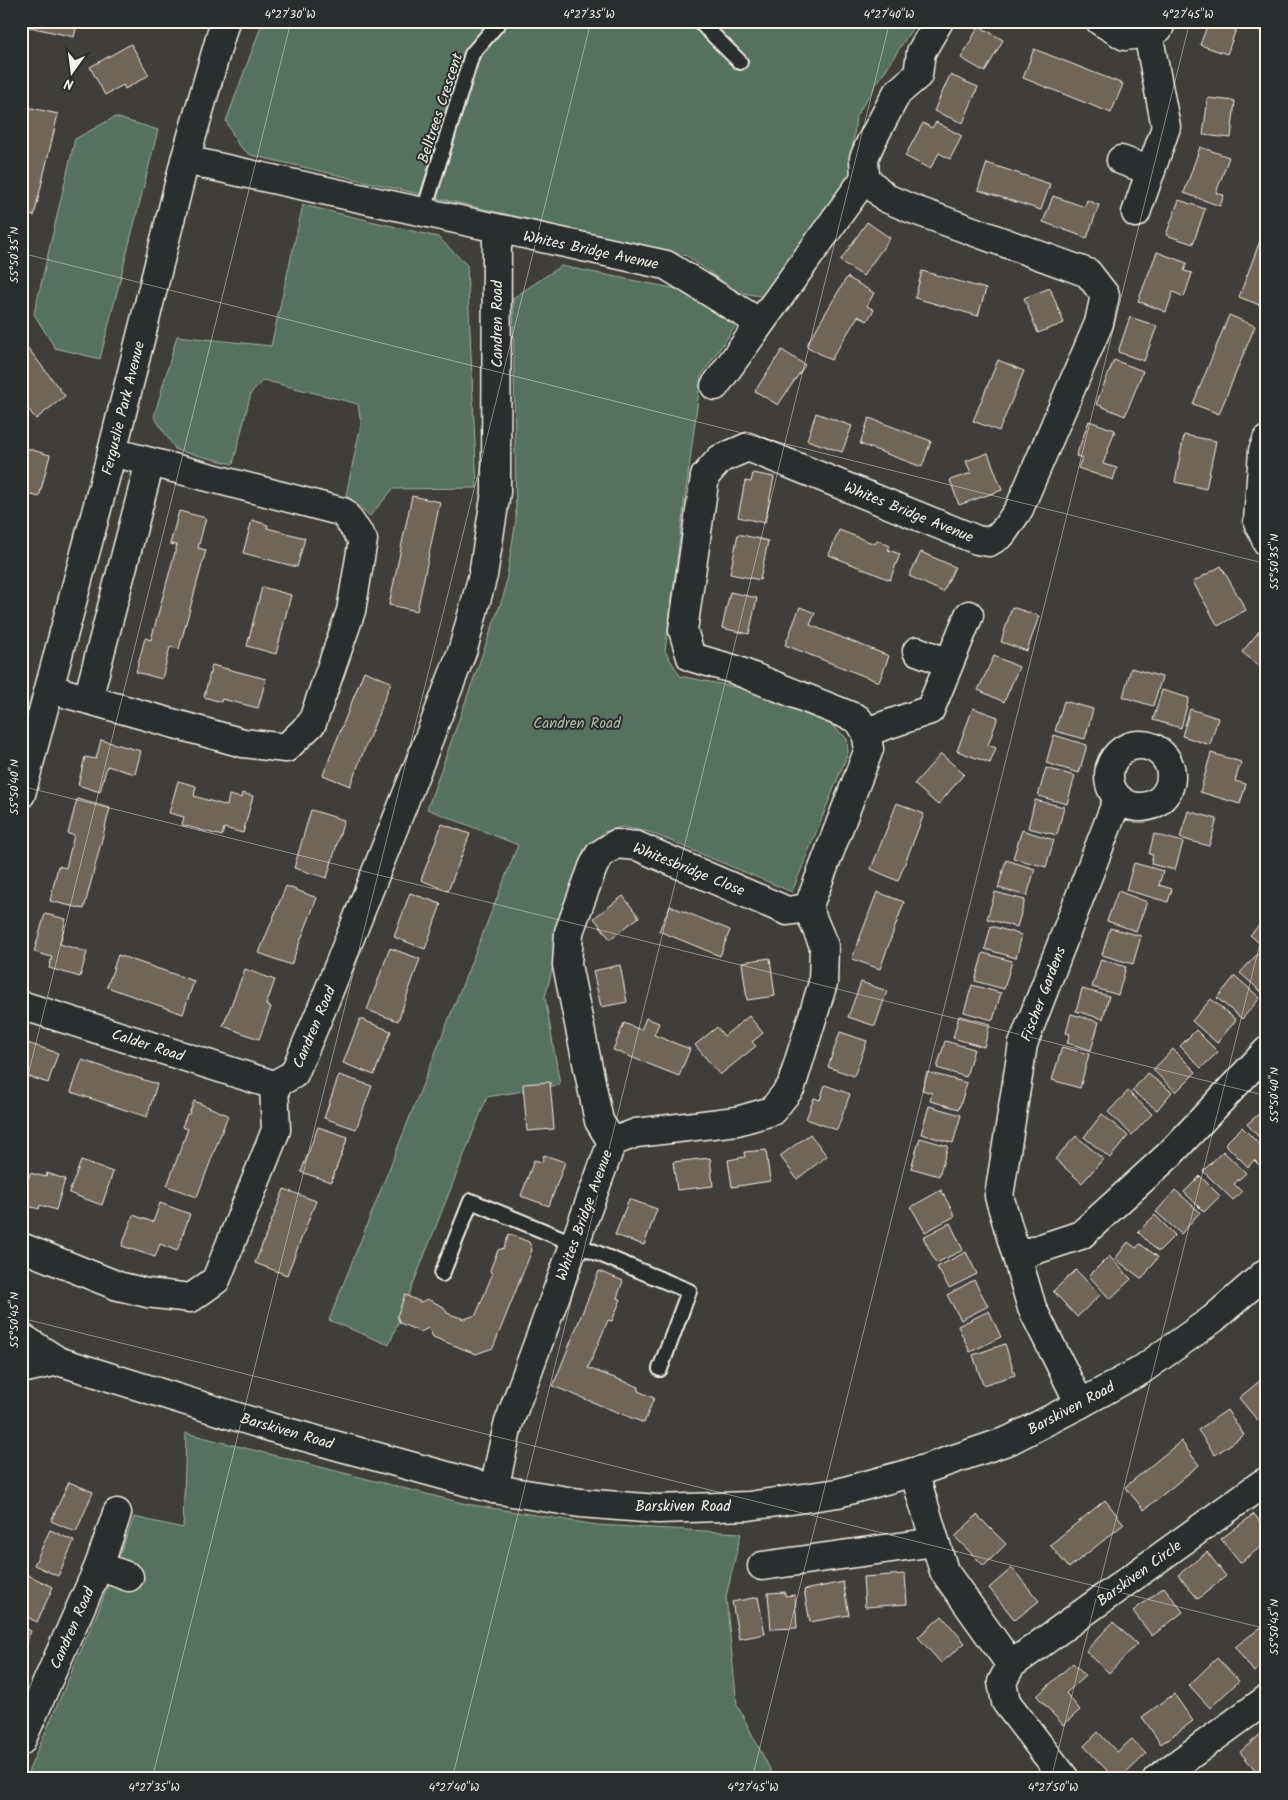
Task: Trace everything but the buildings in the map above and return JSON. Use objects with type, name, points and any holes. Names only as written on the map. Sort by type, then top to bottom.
[{"type":"street","name":"Ferguslie Park Avenue","points":[[21,794],[112,452],[184,160],[225,21]]},
{"type":"street","points":[[715,386],[865,178],[864,158],[871,142],[897,93],[918,75],[921,52],[939,21]]},
{"type":"street","points":[[1100,21],[1125,36],[1155,27],[1166,127],[1136,213]]},
{"type":"street","points":[[184,160],[424,211],[497,230]]},
{"type":"street","points":[[1121,160],[1151,171]]},
{"type":"street","name":"Whites Bridge Avenue","points":[[865,178],[886,198],[1088,273],[1105,295],[1099,323],[1019,508],[1002,534],[989,542],[977,540],[748,447],[720,459],[704,476],[683,630],[691,657],[733,669],[858,719],[866,732]]},
{"type":"street","name":"Whites Bridge Avenue","points":[[497,230],[666,265],[760,323]]},
{"type":"street","name":"Candren Road","points":[[274,1085],[294,1074],[322,1008],[463,649],[483,575],[496,492],[497,230]]},
{"type":"street","points":[[1267,440],[1263,451],[1258,522],[1267,542]]},
{"type":"street","points":[[50,689],[244,743],[286,748],[312,723],[351,611],[363,540],[343,512],[112,452]]},
{"type":"street","points":[[88,699],[150,462]]},
{"type":"street","points":[[808,908],[869,749],[866,732],[930,710],[969,615]]},
{"type":"street","points":[[917,651],[949,663]]},
{"type":"street","name":"Fischer Gardens","points":[[1080,1404],[1032,1308],[999,1196],[1023,1044],[1118,798]]},
{"type":"street","name":"Whitesbridge Close","points":[[612,1142],[599,1121],[566,965],[569,932],[599,855],[616,844],[637,846],[787,911],[808,908]]},
{"type":"street","name":"Whites Bridge Avenue","points":[[494,1489],[508,1425],[612,1142],[636,1133],[738,1121],[772,1111],[791,1087],[823,983],[824,946],[808,908]]},
{"type":"street","name":"Calder Road","points":[[21,1005],[274,1085]]},
{"type":"street","points":[[1017,1256],[1081,1236],[1170,1154],[1267,1051]]},
{"type":"street","points":[[21,1247],[118,1286],[147,1293],[191,1298],[216,1280],[276,1130],[274,1085]]},
{"type":"street","name":"Barskiven Road","points":[[21,1337],[58,1361],[276,1429],[494,1489],[580,1502],[658,1509],[740,1506],[838,1493],[914,1472],[1010,1440],[1140,1371],[1213,1319],[1267,1272]]},
{"type":"street","name":"Barskiven Road","points":[[21,1369],[58,1361]]},
{"type":"street","points":[[914,1472],[944,1572],[1011,1665],[1002,1682],[1006,1702],[1065,1779]]},
{"type":"street","name":"Barskiven Circle","points":[[1011,1665],[1263,1483],[1267,1484]]},
{"type":"street","name":"Candren Road","points":[[21,1741],[99,1566],[117,1513]]},
{"type":"street","points":[[762,1566],[935,1542]]},
{"type":"street","points":[[99,1566],[129,1577]]},
{"type":"street","points":[[1157,1779],[1267,1699]]},
{"type":"lane","name":"Belltrees Crescent","points":[[424,211],[472,54],[500,21]]},
{"type":"lane","points":[[699,21],[740,62]]},
{"type":"lane","points":[[442,1274],[471,1201],[689,1291],[660,1369]]},
{"type":"green space","points":[[263,21],[917,21],[856,116],[850,174],[771,298],[737,292],[687,256],[251,155],[239,146],[226,121]]},
{"type":"green space","points":[[115,117],[158,130],[100,359],[55,348],[34,314],[75,139]]},
{"type":"green space","points":[[303,205],[438,237],[467,265],[477,488],[393,489],[370,516],[346,495],[361,424],[358,404],[263,380],[251,393],[233,464],[176,450],[154,417],[177,336],[271,346]]},
{"type":"green space","name":"Candren Road","points":[[561,266],[682,290],[739,321],[701,376],[665,651],[680,676],[750,690],[830,723],[847,739],[848,753],[792,892],[649,832],[622,827],[604,832],[583,851],[545,997],[560,1085],[487,1097],[389,1345],[329,1320],[518,845],[427,809],[504,594],[516,520],[513,298]]},
{"type":"green space","points":[[186,1433],[466,1504],[597,1525],[741,1533],[726,1597],[737,1705],[775,1779],[25,1779],[98,1611],[134,1517],[183,1528]]}]
